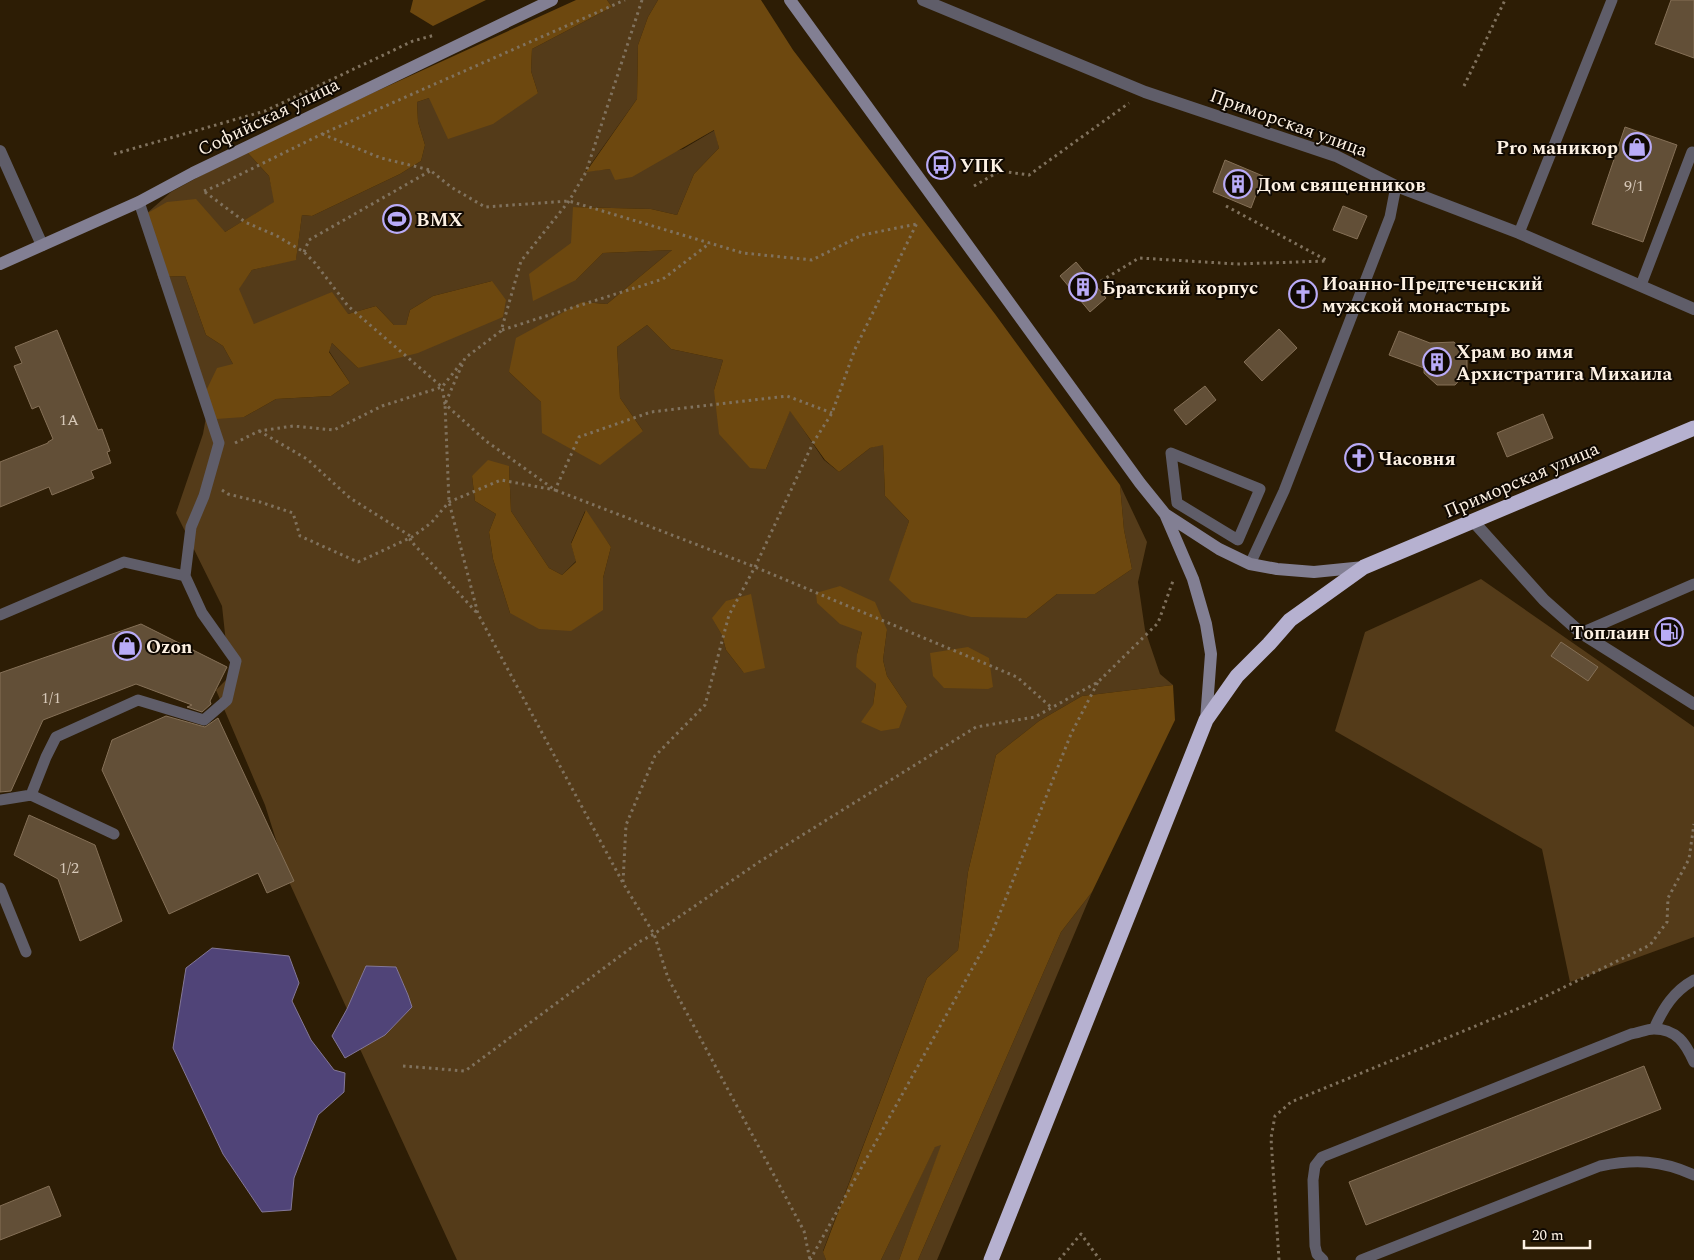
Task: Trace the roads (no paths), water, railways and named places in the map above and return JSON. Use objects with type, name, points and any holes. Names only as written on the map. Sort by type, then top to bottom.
[{"type":"highway","name":"Приморская улица","points":[[991,1260],[1206,720],[1236,676],[1269,644],[1290,620],[1364,567],[1694,428]]},
{"type":"main road","name":"Софийская улица","points":[[0,264],[139,202],[193,173],[552,0]]},
{"type":"main road","points":[[790,0],[1165,514],[1183,554],[1206,624],[1211,654],[1206,720]]},
{"type":"main road","points":[[1165,514],[1219,548],[1250,564],[1277,569],[1314,572],[1364,567]]},
{"type":"street","name":"Приморская улица","points":[[923,0],[1146,92],[1336,156],[1396,186],[1519,233],[1694,309]]},
{"type":"street","points":[[0,151],[42,245]]},
{"type":"street","points":[[1473,521],[1544,600],[1581,633],[1694,704]]},
{"type":"lane","points":[[1519,233],[1612,0]]},
{"type":"lane","points":[[1641,285],[1692,152]]},
{"type":"lane","points":[[1250,564],[1284,491],[1387,227],[1396,186]]},
{"type":"lane","points":[[32,795],[56,737],[138,700],[204,720],[227,700],[236,661],[202,613],[185,576],[191,527],[204,496],[220,443],[139,202]]},
{"type":"lane","points":[[1171,453],[1260,489],[1238,540],[1231,535],[1177,503],[1171,453]]},
{"type":"lane","points":[[1219,548],[1231,535]]},
{"type":"lane","points":[[0,616],[124,562],[185,576]]},
{"type":"lane","points":[[1581,633],[1694,584]]},
{"type":"lane","points":[[0,800],[32,795],[114,834]]},
{"type":"lane","points":[[0,888],[26,952]]},
{"type":"lane","points":[[1654,1029],[1660,1013],[1669,1001],[1681,988],[1694,980]]},
{"type":"lane","points":[[1323,1260],[1317,1254],[1315,1246],[1313,1180],[1315,1166],[1322,1157],[1631,1034],[1654,1029],[1667,1031],[1690,1042],[1694,1062]]},
{"type":"lane","points":[[1361,1260],[1600,1166],[1640,1161],[1664,1164],[1694,1175]]},
{"type":"place","name":"Pro маникюр","points":[[1637,147]]},
{"type":"place","name":"УПК","points":[[941,165]]},
{"type":"place","name":"Дом священников","points":[[1238,184]]},
{"type":"place","name":"BMX","points":[[397,219]]},
{"type":"place","name":"Братский корпус","points":[[1083,287]]},
{"type":"place","name":"Иоанно-Предтеченский мужской монастырь","points":[[1303,294]]},
{"type":"place","name":"Храм во имя Архистратига Михаила","points":[[1437,362]]},
{"type":"place","name":"Часовня","points":[[1359,458]]},
{"type":"place","name":"Топлаин","points":[[1669,632]]},
{"type":"place","name":"Ozon","points":[[127,646]]}]
